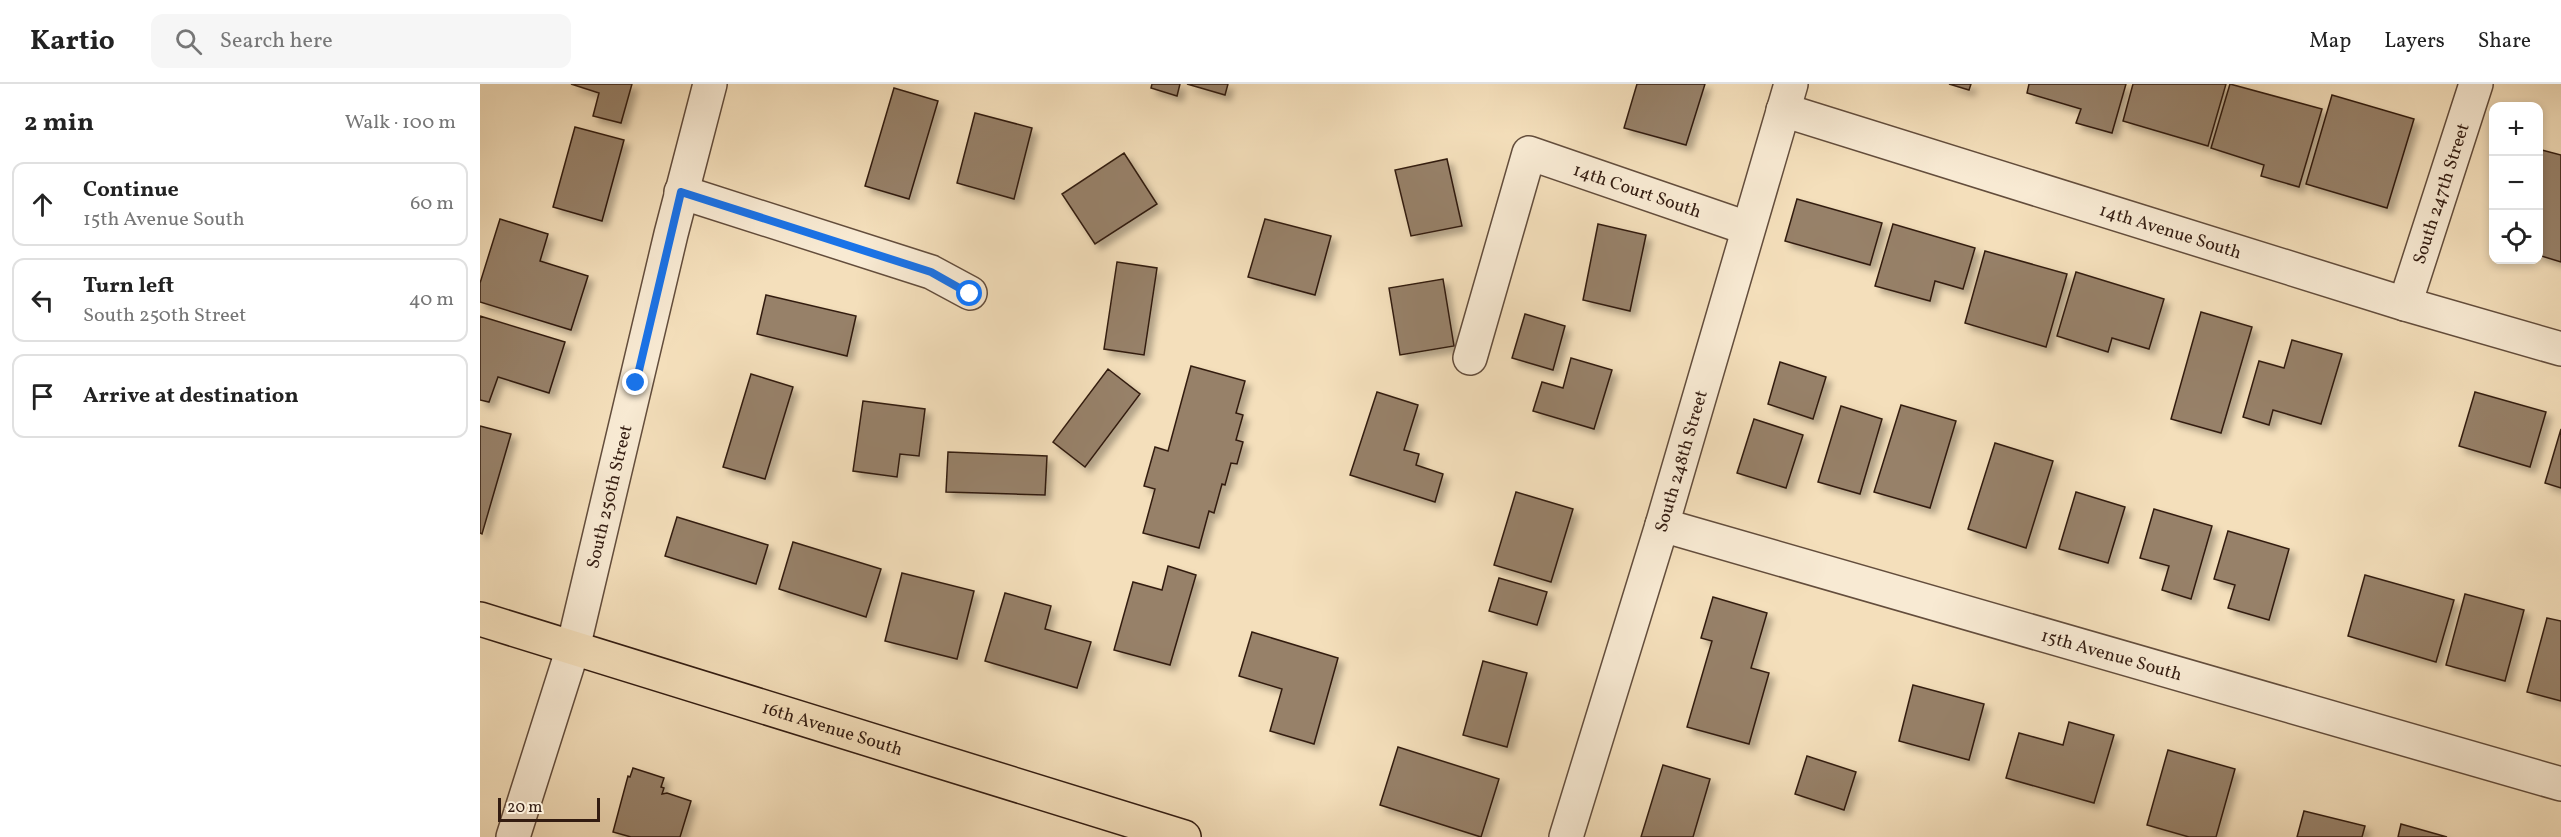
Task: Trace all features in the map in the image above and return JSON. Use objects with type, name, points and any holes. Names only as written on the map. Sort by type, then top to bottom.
[{"type":"main road","name":"16th Avenue South","points":[[480,619],[1184,837]]},
{"type":"street","name":"South 250th Street","points":[[513,837],[573,648],[681,192],[710,84]]},
{"type":"street","name":"South 247th Street","points":[[2405,304],[2476,84]]},
{"type":"street","name":"14th Avenue South","points":[[1787,97],[2405,304],[2561,349]]},
{"type":"street","name":"South 248th Street","points":[[1566,837],[1662,525],[1787,97]]},
{"type":"street","name":"14th Court South","points":[[1470,358],[1529,153],[1747,228]]},
{"type":"street","points":[[681,192],[931,272],[970,294]]},
{"type":"street","name":"15th Avenue South","points":[[1662,525],[2561,784]]},
{"type":"building","points":[[571,84],[632,84],[621,123],[593,116],[599,93]]},
{"type":"building","points":[[1152,84],[1180,84],[1177,96],[1151,88]]},
{"type":"building","points":[[1187,84],[1228,84],[1225,95]]},
{"type":"building","points":[[1637,84],[1705,84],[1686,145],[1624,128]]},
{"type":"building","points":[[1949,84],[1971,84],[1969,90]]},
{"type":"building","points":[[2029,84],[2126,84],[2112,133],[2076,123],[2081,109],[2027,93]]},
{"type":"building","points":[[2133,84],[2226,84],[2208,146],[2123,121]]},
{"type":"building","points":[[2230,84],[2322,109],[2299,187],[2261,176],[2264,165],[2211,148]]},
{"type":"building","points":[[894,88],[938,101],[909,199],[865,186]]},
{"type":"building","points":[[2332,95],[2414,119],[2387,208],[2306,184]]},
{"type":"building","points":[[975,113],[1032,128],[1014,199],[957,183]]},
{"type":"building","points":[[575,127],[624,140],[602,221],[553,207]]},
{"type":"building","points":[[2543,150],[2561,155],[2561,262],[2543,257]]},
{"type":"building","points":[[1124,153],[1157,204],[1095,244],[1062,194]]},
{"type":"building","points":[[1447,159],[1462,226],[1411,236],[1395,170]]},
{"type":"building","points":[[1797,199],[1882,223],[1870,265],[1785,241]]},
{"type":"building","points":[[500,219],[548,234],[540,261],[588,276],[571,330],[480,302],[480,283]]},
{"type":"building","points":[[1265,219],[1331,236],[1315,295],[1248,277]]},
{"type":"building","points":[[1598,224],[1646,235],[1630,311],[1583,300]]},
{"type":"building","points":[[1893,224],[1975,248],[1963,289],[1935,281],[1930,301],[1875,286]]},
{"type":"building","points":[[1985,251],[2067,274],[2046,347],[1965,323]]},
{"type":"building","points":[[1117,262],[1157,268],[1144,355],[1104,349]]},
{"type":"building","points":[[2076,272],[2164,299],[2149,349],[2112,338],[2108,352],[2057,336]]},
{"type":"building","points":[[1443,279],[1454,346],[1400,355],[1389,288]]},
{"type":"building","points":[[766,295],[856,316],[847,356],[757,334]]},
{"type":"building","points":[[2201,312],[2252,327],[2221,433],[2171,419]]},
{"type":"building","points":[[1525,314],[1565,326],[1553,370],[1512,358]]},
{"type":"building","points":[[480,316],[565,342],[549,393],[498,377],[489,402],[480,400]]},
{"type":"building","points":[[2292,340],[2342,354],[2321,424],[2273,410],[2269,425],[2243,417],[2259,361],[2284,368]]},
{"type":"building","points":[[1571,358],[1612,370],[1594,429],[1533,411],[1542,382],[1563,388]]},
{"type":"building","points":[[1780,362],[1826,377],[1813,419],[1768,404]]},
{"type":"building","points":[[1191,366],[1245,381],[1236,413],[1243,415],[1236,440],[1243,442],[1237,464],[1231,463],[1214,513],[1209,511],[1199,548],[1143,533],[1155,489],[1144,486],[1155,447],[1168,451]]},
{"type":"building","points":[[1108,369],[1140,394],[1085,467],[1053,442]]},
{"type":"building","points":[[751,374],[793,387],[765,479],[723,467]]},
{"type":"building","points":[[1377,392],[1418,405],[1404,450],[1419,454],[1416,465],[1443,474],[1435,502],[1350,475]]},
{"type":"building","points":[[2475,392],[2546,412],[2530,467],[2459,446]]},
{"type":"building","points":[[863,401],[925,409],[919,456],[900,454],[897,477],[853,471]]},
{"type":"building","points":[[1901,405],[1956,421],[1930,508],[1874,492]]},
{"type":"building","points":[[1841,406],[1882,419],[1860,494],[1818,482]]},
{"type":"building","points":[[1754,419],[1803,435],[1786,488],[1737,473]]},
{"type":"building","points":[[480,426],[511,434],[482,534],[480,533]]},
{"type":"building","points":[[2561,429],[2561,488],[2545,483]]},
{"type":"building","points":[[1995,443],[2053,461],[2026,548],[1968,529]]},
{"type":"building","points":[[948,452],[1047,456],[1045,495],[946,492]]},
{"type":"building","points":[[1516,492],[1573,509],[1551,582],[1494,565]]},
{"type":"building","points":[[2076,492],[2125,507],[2108,563],[2059,549]]},
{"type":"building","points":[[2154,509],[2212,526],[2191,599],[2162,590],[2169,566],[2140,558]]},
{"type":"building","points":[[677,517],[768,545],[756,584],[665,556]]},
{"type":"building","points":[[2228,531],[2289,549],[2269,620],[2228,608],[2235,585],[2214,579]]},
{"type":"building","points":[[793,542],[881,569],[866,617],[779,589]]},
{"type":"building","points":[[1168,566],[1196,575],[1170,665],[1114,650],[1133,582],[1162,590]]},
{"type":"building","points":[[902,573],[974,591],[957,659],[885,641]]},
{"type":"building","points":[[2365,575],[2454,600],[2436,662],[2348,636]]},
{"type":"building","points":[[1499,578],[1547,592],[1537,625],[1489,611]]},
{"type":"building","points":[[1005,593],[1051,606],[1045,629],[1091,642],[1077,688],[985,661]]},
{"type":"building","points":[[2465,594],[2524,610],[2505,681],[2446,665]]},
{"type":"building","points":[[1713,597],[1767,613],[1751,668],[1769,673],[1749,744],[1687,727],[1712,641],[1701,638]]},
{"type":"building","points":[[2547,618],[2561,621],[2561,701],[2527,692]]},
{"type":"building","points":[[1252,632],[1338,658],[1314,744],[1270,731],[1282,689],[1239,676]]},
{"type":"building","points":[[1483,661],[1527,673],[1507,747],[1463,735]]},
{"type":"building","points":[[1913,685],[1984,704],[1969,760],[1899,741]]},
{"type":"building","points":[[2069,722],[2114,735],[2094,803],[2006,778],[2019,733],[2063,745]]},
{"type":"building","points":[[1398,747],[1499,779],[1481,837],[1380,805]]},
{"type":"building","points":[[2168,750],[2235,769],[2216,837],[2189,837],[2147,825]]},
{"type":"building","points":[[1807,756],[1856,772],[1844,810],[1795,794]]},
{"type":"building","points":[[1663,765],[1710,779],[1693,837],[1641,837]]},
{"type":"building","points":[[633,768],[664,778],[661,787],[664,788],[662,794],[667,793],[691,801],[680,837],[631,837],[613,832],[628,776],[630,777]]},
{"type":"building","points":[[2304,811],[2365,826],[2362,837],[2297,837]]},
{"type":"building","points":[[2401,824],[2447,837],[2398,837]]},
{"type":"route","points":[[636,383],[681,192],[931,272],[970,294]]}]
